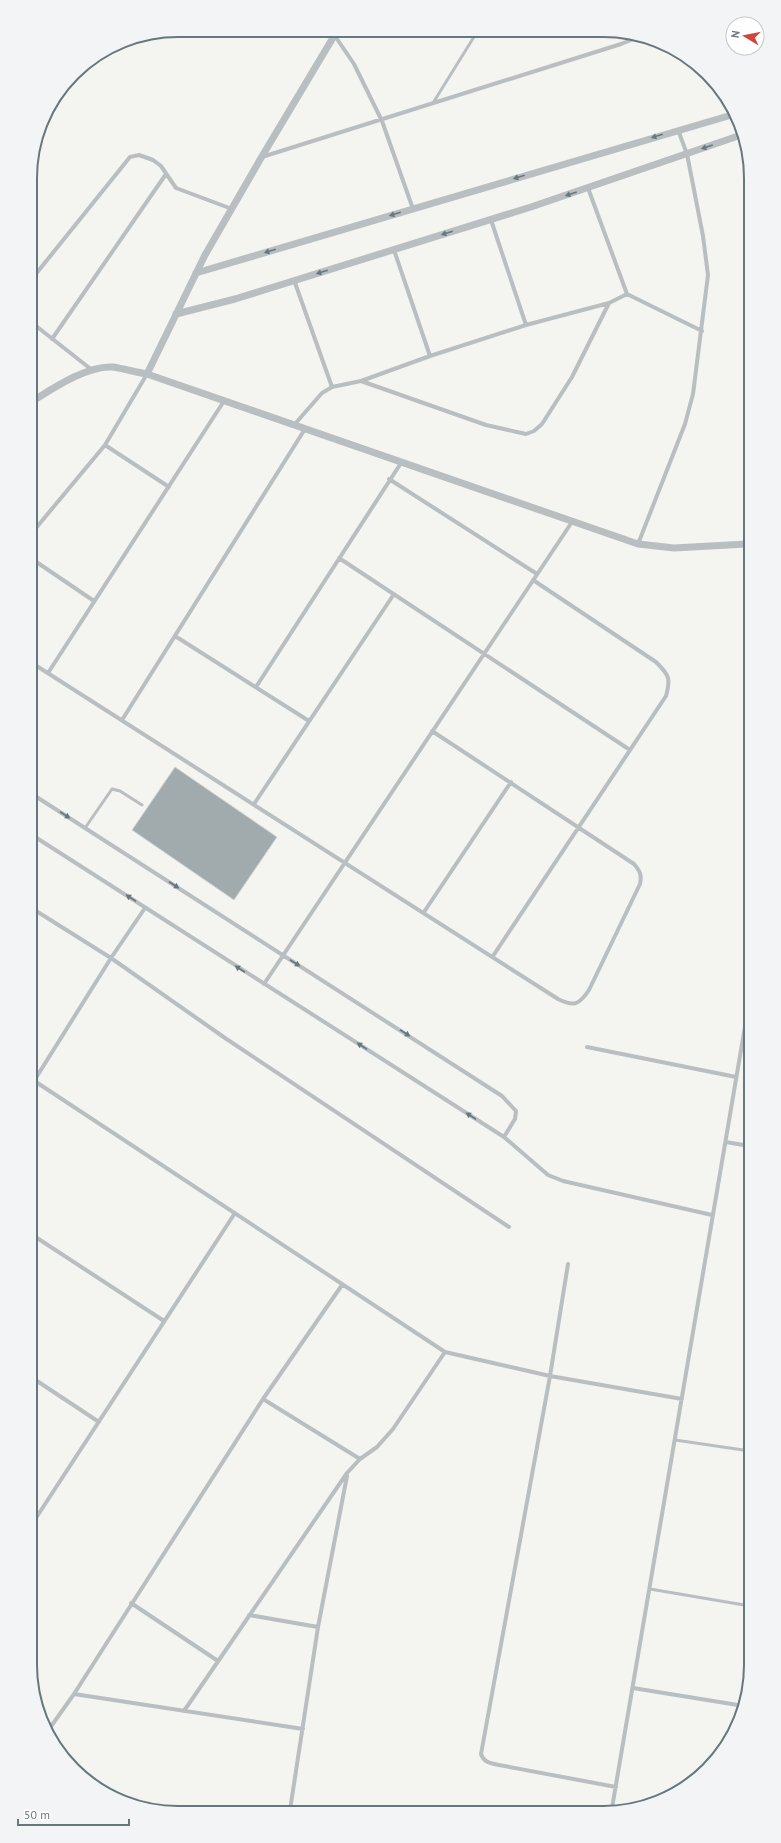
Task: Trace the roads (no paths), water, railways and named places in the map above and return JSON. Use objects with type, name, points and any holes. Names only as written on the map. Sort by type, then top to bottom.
[{"type":"street","points":[[37,527],[105,445],[147,374],[196,273],[261,158],[334,37]]},
{"type":"street","points":[[338,37],[354,64],[382,120],[413,209]]},
{"type":"street","points":[[261,158],[631,40]]},
{"type":"street","points":[[196,273],[729,116]]},
{"type":"street","points":[[638,544],[685,424],[693,394],[708,275],[703,236],[687,154],[678,130]]},
{"type":"street","points":[[176,314],[235,299],[491,220],[737,136]]},
{"type":"street","points":[[37,273],[130,157],[139,155],[145,156],[160,166],[176,188],[232,209]]},
{"type":"street","points":[[52,340],[166,174]]},
{"type":"street","points":[[588,188],[627,294],[702,331]]},
{"type":"street","points":[[491,220],[526,326]]},
{"type":"street","points":[[394,250],[430,356]]},
{"type":"street","points":[[294,280],[332,387]]},
{"type":"street","points":[[294,425],[322,393],[332,387],[361,381],[430,356],[526,326],[609,303],[627,294]]},
{"type":"street","points":[[361,381],[486,425],[526,434],[534,431],[546,417],[572,377],[609,303]]},
{"type":"street","points":[[37,327],[92,370]]},
{"type":"street","points":[[37,399],[71,379],[92,370],[112,367],[147,374],[638,544],[674,548],[744,544]]},
{"type":"street","points":[[48,673],[224,401]]},
{"type":"street","points":[[122,720],[305,429]]},
{"type":"street","points":[[105,445],[169,487]]},
{"type":"street","points":[[256,687],[401,462]]},
{"type":"street","points":[[389,479],[537,574]]},
{"type":"street","points":[[264,984],[572,522]]},
{"type":"street","points":[[338,558],[630,750]]},
{"type":"street","points":[[37,562],[94,601]]},
{"type":"street","points":[[493,956],[666,696],[670,683],[667,674],[656,662],[533,580]]},
{"type":"street","points":[[254,804],[394,594]]},
{"type":"street","points":[[175,636],[309,721]]},
{"type":"street","points":[[37,666],[566,1003],[574,1004],[583,999],[640,884],[642,876],[640,871],[634,864],[432,731]]},
{"type":"street","points":[[424,912],[511,782]]},
{"type":"street","points":[[37,797],[502,1096],[516,1111],[515,1119],[504,1137]]},
{"type":"street","points":[[37,838],[504,1137],[538,1168],[553,1177],[563,1181],[712,1215]]},
{"type":"street","points":[[37,1076],[111,958],[145,908]]},
{"type":"street","points":[[37,912],[111,958],[225,1038],[509,1227]]},
{"type":"street","points":[[612,1806],[744,1031]]},
{"type":"street","points":[[587,1046],[736,1077]]},
{"type":"street","points":[[37,1083],[444,1352],[550,1376],[682,1399]]},
{"type":"street","points":[[726,1142],[744,1145]]},
{"type":"street","points":[[37,1517],[235,1213]]},
{"type":"street","points":[[37,1238],[164,1321]]},
{"type":"street","points":[[568,1264],[550,1376],[481,1754],[483,1759],[493,1764],[616,1787]]},
{"type":"street","points":[[51,1726],[74,1694],[263,1399],[342,1285]]},
{"type":"street","points":[[184,1710],[347,1473],[360,1459],[376,1447],[393,1430],[444,1352]]},
{"type":"street","points":[[37,1381],[99,1422]]},
{"type":"street","points":[[263,1399],[360,1459]]},
{"type":"street","points":[[291,1806],[318,1627],[347,1473]]},
{"type":"street","points":[[131,1603],[218,1661]]},
{"type":"street","points":[[249,1615],[318,1627]]},
{"type":"street","points":[[633,1688],[738,1705]]},
{"type":"street","points":[[74,1694],[303,1729]]},
{"type":"lane","points":[[432,104],[474,37]]},
{"type":"lane","points":[[85,828],[112,789],[120,791],[142,805]]},
{"type":"lane","points":[[675,1440],[744,1451]]},
{"type":"lane","points":[[650,1589],[744,1605]]}]
